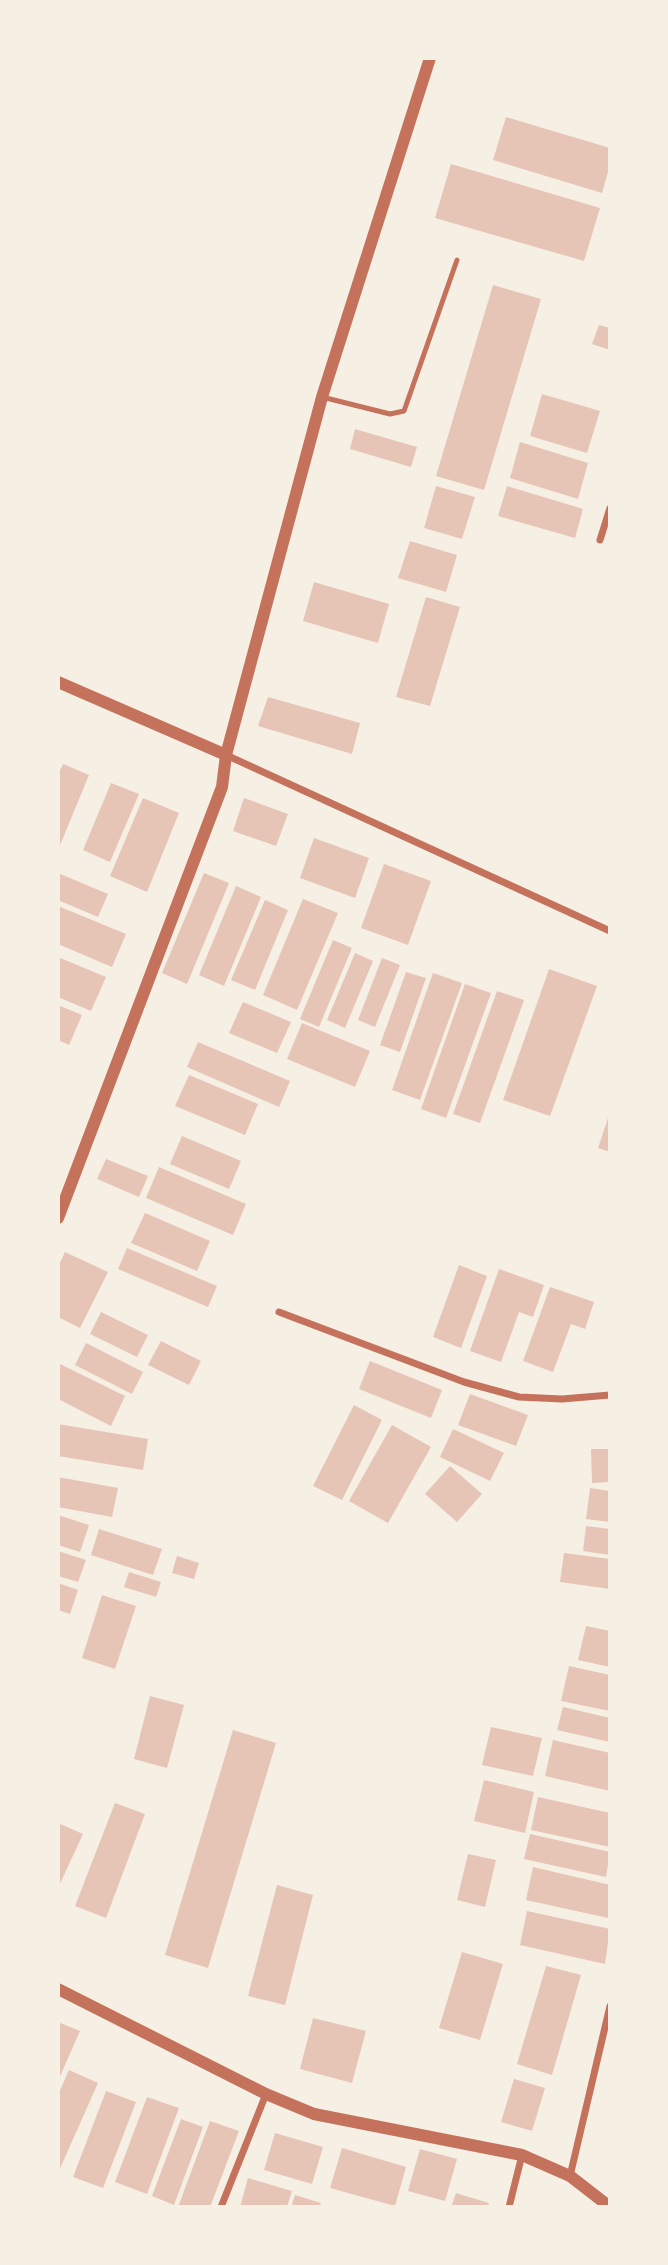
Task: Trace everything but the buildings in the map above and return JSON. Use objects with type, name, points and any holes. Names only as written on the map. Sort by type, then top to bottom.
[{"type":"street","points":[[58,1218],[222,788],[226,755],[322,397],[430,58]]},
{"type":"street","points":[[600,540],[610,508]]},
{"type":"street","points":[[58,682],[226,755],[610,931]]},
{"type":"street","points":[[279,1312],[464,1382],[519,1397],[562,1399],[610,1395]]},
{"type":"street","points":[[58,1989],[266,2094],[314,2114],[522,2155],[570,2176],[610,2207]]},
{"type":"street","points":[[570,2176],[610,2006]]},
{"type":"street","points":[[221,2207],[266,2094]]},
{"type":"street","points":[[509,2207],[522,2155]]},
{"type":"lane","points":[[322,397],[390,414],[404,411],[457,260]]}]
